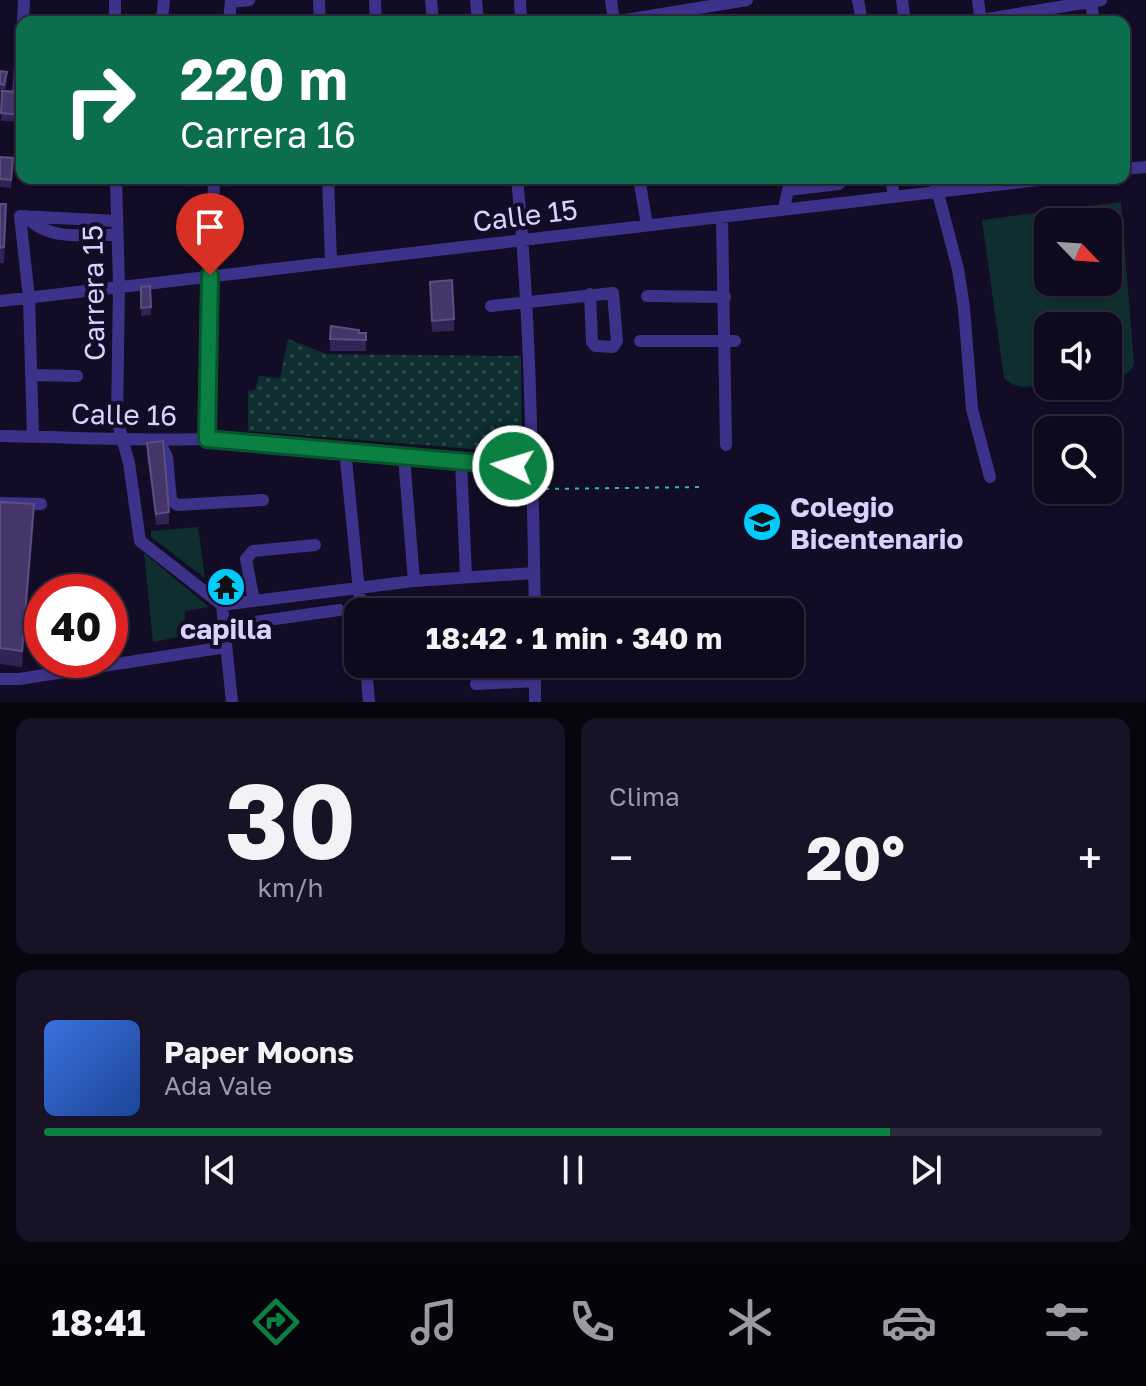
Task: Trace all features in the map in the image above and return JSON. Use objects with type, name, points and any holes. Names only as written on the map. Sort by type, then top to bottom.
[{"type":"street","points":[[231,1],[249,0]]},
{"type":"street","points":[[648,16],[747,0]]},
{"type":"street","points":[[1008,16],[1096,1]]},
{"type":"street","points":[[1051,8],[1052,16]]},
{"type":"street","name":"Carrera 15","points":[[116,184],[119,285],[117,420],[129,463],[135,542],[222,605]]},
{"type":"street","points":[[207,439],[214,184]]},
{"type":"street","points":[[328,184],[331,261]]},
{"type":"street","points":[[518,184],[534,374],[533,467],[540,513],[536,598]]},
{"type":"street","points":[[640,184],[647,225]]},
{"type":"street","points":[[784,208],[788,184]]},
{"type":"street","points":[[819,184],[828,203]]},
{"type":"street","points":[[892,184],[894,197]]},
{"type":"street","points":[[935,185],[958,269],[972,409],[990,477]]},
{"type":"street","name":"Calle 15","points":[[0,301],[894,197],[935,185]]},
{"type":"street","points":[[23,216],[116,221]]},
{"type":"street","points":[[23,216],[48,233],[116,235]]},
{"type":"street","points":[[23,216],[33,437]]},
{"type":"street","points":[[722,218],[730,341],[726,445]]},
{"type":"street","points":[[491,306],[526,301],[590,294],[609,292],[615,295],[617,341],[613,347],[595,346],[592,342],[590,294]]},
{"type":"street","points":[[647,296],[725,297]]},
{"type":"street","points":[[640,341],[730,341]]},
{"type":"street","points":[[31,375],[77,376]]},
{"type":"street","name":"Calle 16","points":[[0,436],[120,437],[159,441],[207,439],[533,467]]},
{"type":"street","points":[[159,441],[167,457],[171,500],[177,505],[263,500]]},
{"type":"street","points":[[345,449],[360,598]]},
{"type":"street","points":[[404,457],[414,581]]},
{"type":"street","points":[[461,461],[466,576]]},
{"type":"street","points":[[0,503],[41,504]]},
{"type":"street","points":[[254,601],[246,559],[249,553],[315,545]]},
{"type":"street","points":[[232,702],[222,605],[280,602],[359,588],[466,576],[538,580]]},
{"type":"street","points":[[240,624],[339,610]]},
{"type":"street","points":[[0,679],[59,671],[74,672],[226,647]]},
{"type":"street","points":[[367,678],[369,702]]},
{"type":"street","points":[[476,684],[535,681],[534,702]]},
{"type":"path","points":[[546,489],[699,487]]},
{"type":"green space","points":[[1121,202],[1121,208],[1075,208]]},
{"type":"green space","points":[[1034,213],[1034,296],[1122,296],[1122,214],[1134,364],[1130,371],[1122,375],[1122,312],[1034,312],[1034,386],[1019,386],[1004,378],[982,220]]},
{"type":"green space","points":[[288,339],[327,354],[521,356],[522,453],[248,431],[248,391],[255,390],[259,376],[280,378]]},
{"type":"green space","points":[[198,527],[205,578],[151,537],[151,531]]},
{"type":"green space","points":[[144,553],[209,607],[185,611],[184,636],[153,642]]},
{"type":"building","points":[[0,71],[7,72],[4,85],[0,84]]},
{"type":"building","points":[[2,91],[16,92],[16,114],[1,113]]},
{"type":"building","points":[[0,157],[13,158],[11,180],[0,179]]},
{"type":"building","points":[[0,204],[6,204],[4,247],[0,248]]},
{"type":"building","points":[[452,280],[454,319],[432,321],[430,282]]},
{"type":"building","points":[[150,286],[151,307],[141,308],[141,287]]},
{"type":"building","points":[[331,326],[359,330],[359,333],[366,333],[366,340],[330,339]]},
{"type":"building","points":[[163,441],[169,512],[156,514],[147,443]]},
{"type":"building","points":[[0,502],[34,504],[28,574],[24,574],[22,651],[0,648]]},
{"type":"place","name":"Colegio Bicentenario","points":[[762,522]]},
{"type":"place","name":"capilla","points":[[226,587]]},
{"type":"route","points":[[210,275],[207,439],[513,466]]}]
